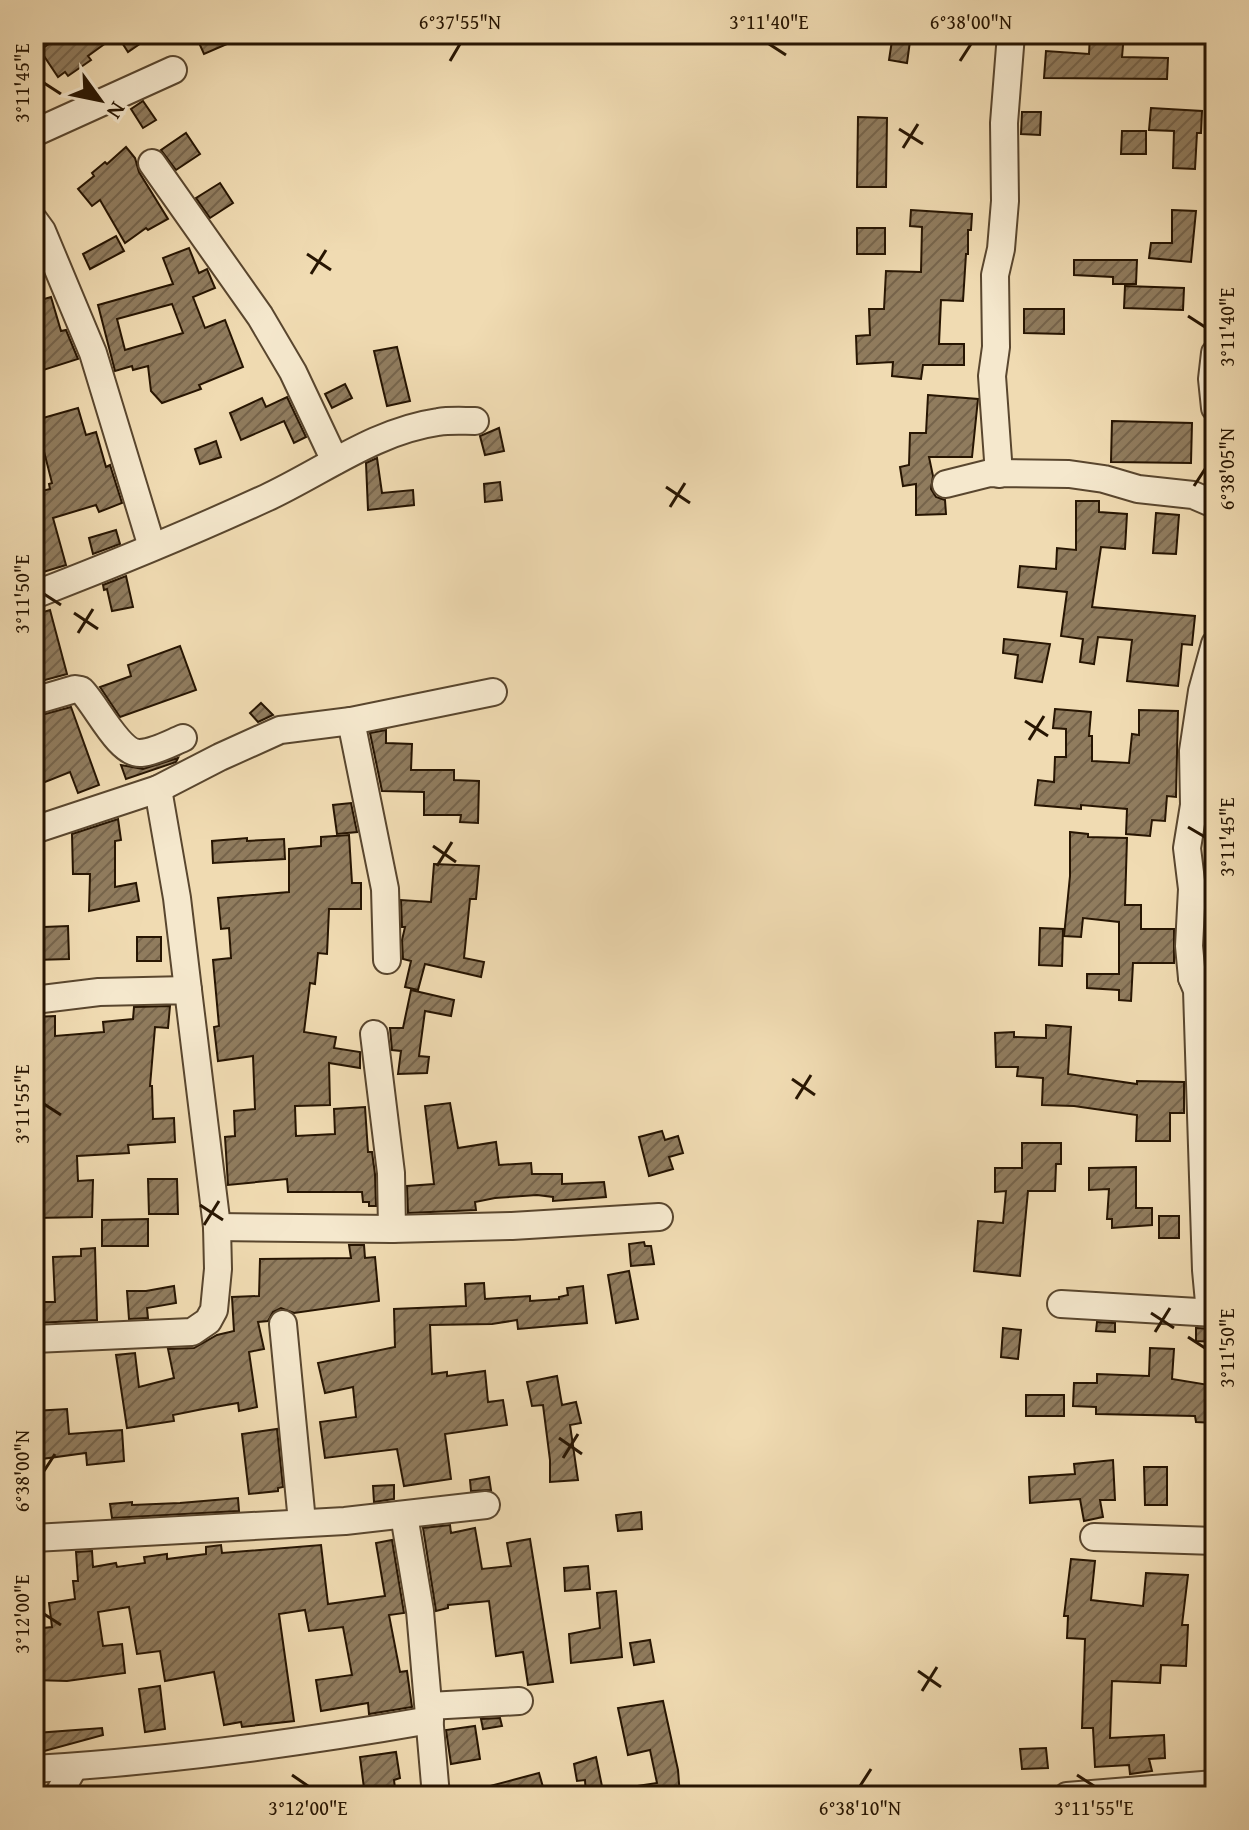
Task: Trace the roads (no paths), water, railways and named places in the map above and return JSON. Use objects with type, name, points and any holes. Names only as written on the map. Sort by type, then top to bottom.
[{"type":"street","points":[[999,474],[992,376],[996,347],[995,275],[1001,249],[1005,201],[1004,123],[1011,34]]},
{"type":"street","points":[[34,133],[173,70]]},
{"type":"street","points":[[152,163],[260,316],[293,372],[335,461]]},
{"type":"street","points":[[34,220],[42,231],[93,353],[152,547]]},
{"type":"street","points":[[1215,353],[1212,390],[1215,408]]},
{"type":"street","points":[[34,595],[105,569],[407,430],[439,421],[475,421]]},
{"type":"street","points":[[946,484],[990,473],[1069,474],[1104,479],[1138,489],[1193,495],[1215,504]]},
{"type":"street","points":[[1061,1304],[1212,1313],[1206,1270],[1197,990],[1203,981],[1189,946],[1192,889],[1187,848],[1194,805],[1193,751],[1202,691],[1215,644]]},
{"type":"street","points":[[34,701],[81,690],[111,731],[133,752],[141,754],[183,738]]},
{"type":"street","points":[[34,830],[158,789],[280,730],[351,721],[493,692]]},
{"type":"street","points":[[351,721],[385,889],[387,960]]},
{"type":"street","points":[[34,1339],[192,1332],[208,1321],[214,1310],[218,1269],[217,1227],[177,898],[158,789]]},
{"type":"street","points":[[34,1000],[99,992],[188,990]]},
{"type":"street","points":[[374,1034],[391,1173],[392,1229]]},
{"type":"street","points":[[217,1227],[392,1229],[659,1217]]},
{"type":"street","points":[[283,1324],[302,1522]]},
{"type":"street","points":[[34,1538],[404,1515],[486,1505]]},
{"type":"street","points":[[404,1515],[420,1611],[436,1796]]},
{"type":"street","points":[[1094,1537],[1215,1541]]},
{"type":"street","points":[[39,1769],[219,1753],[329,1737],[429,1713],[519,1701]]},
{"type":"street","points":[[39,1769],[58,1796],[74,1767]]},
{"type":"street","points":[[1067,1796],[1215,1784]]}]
